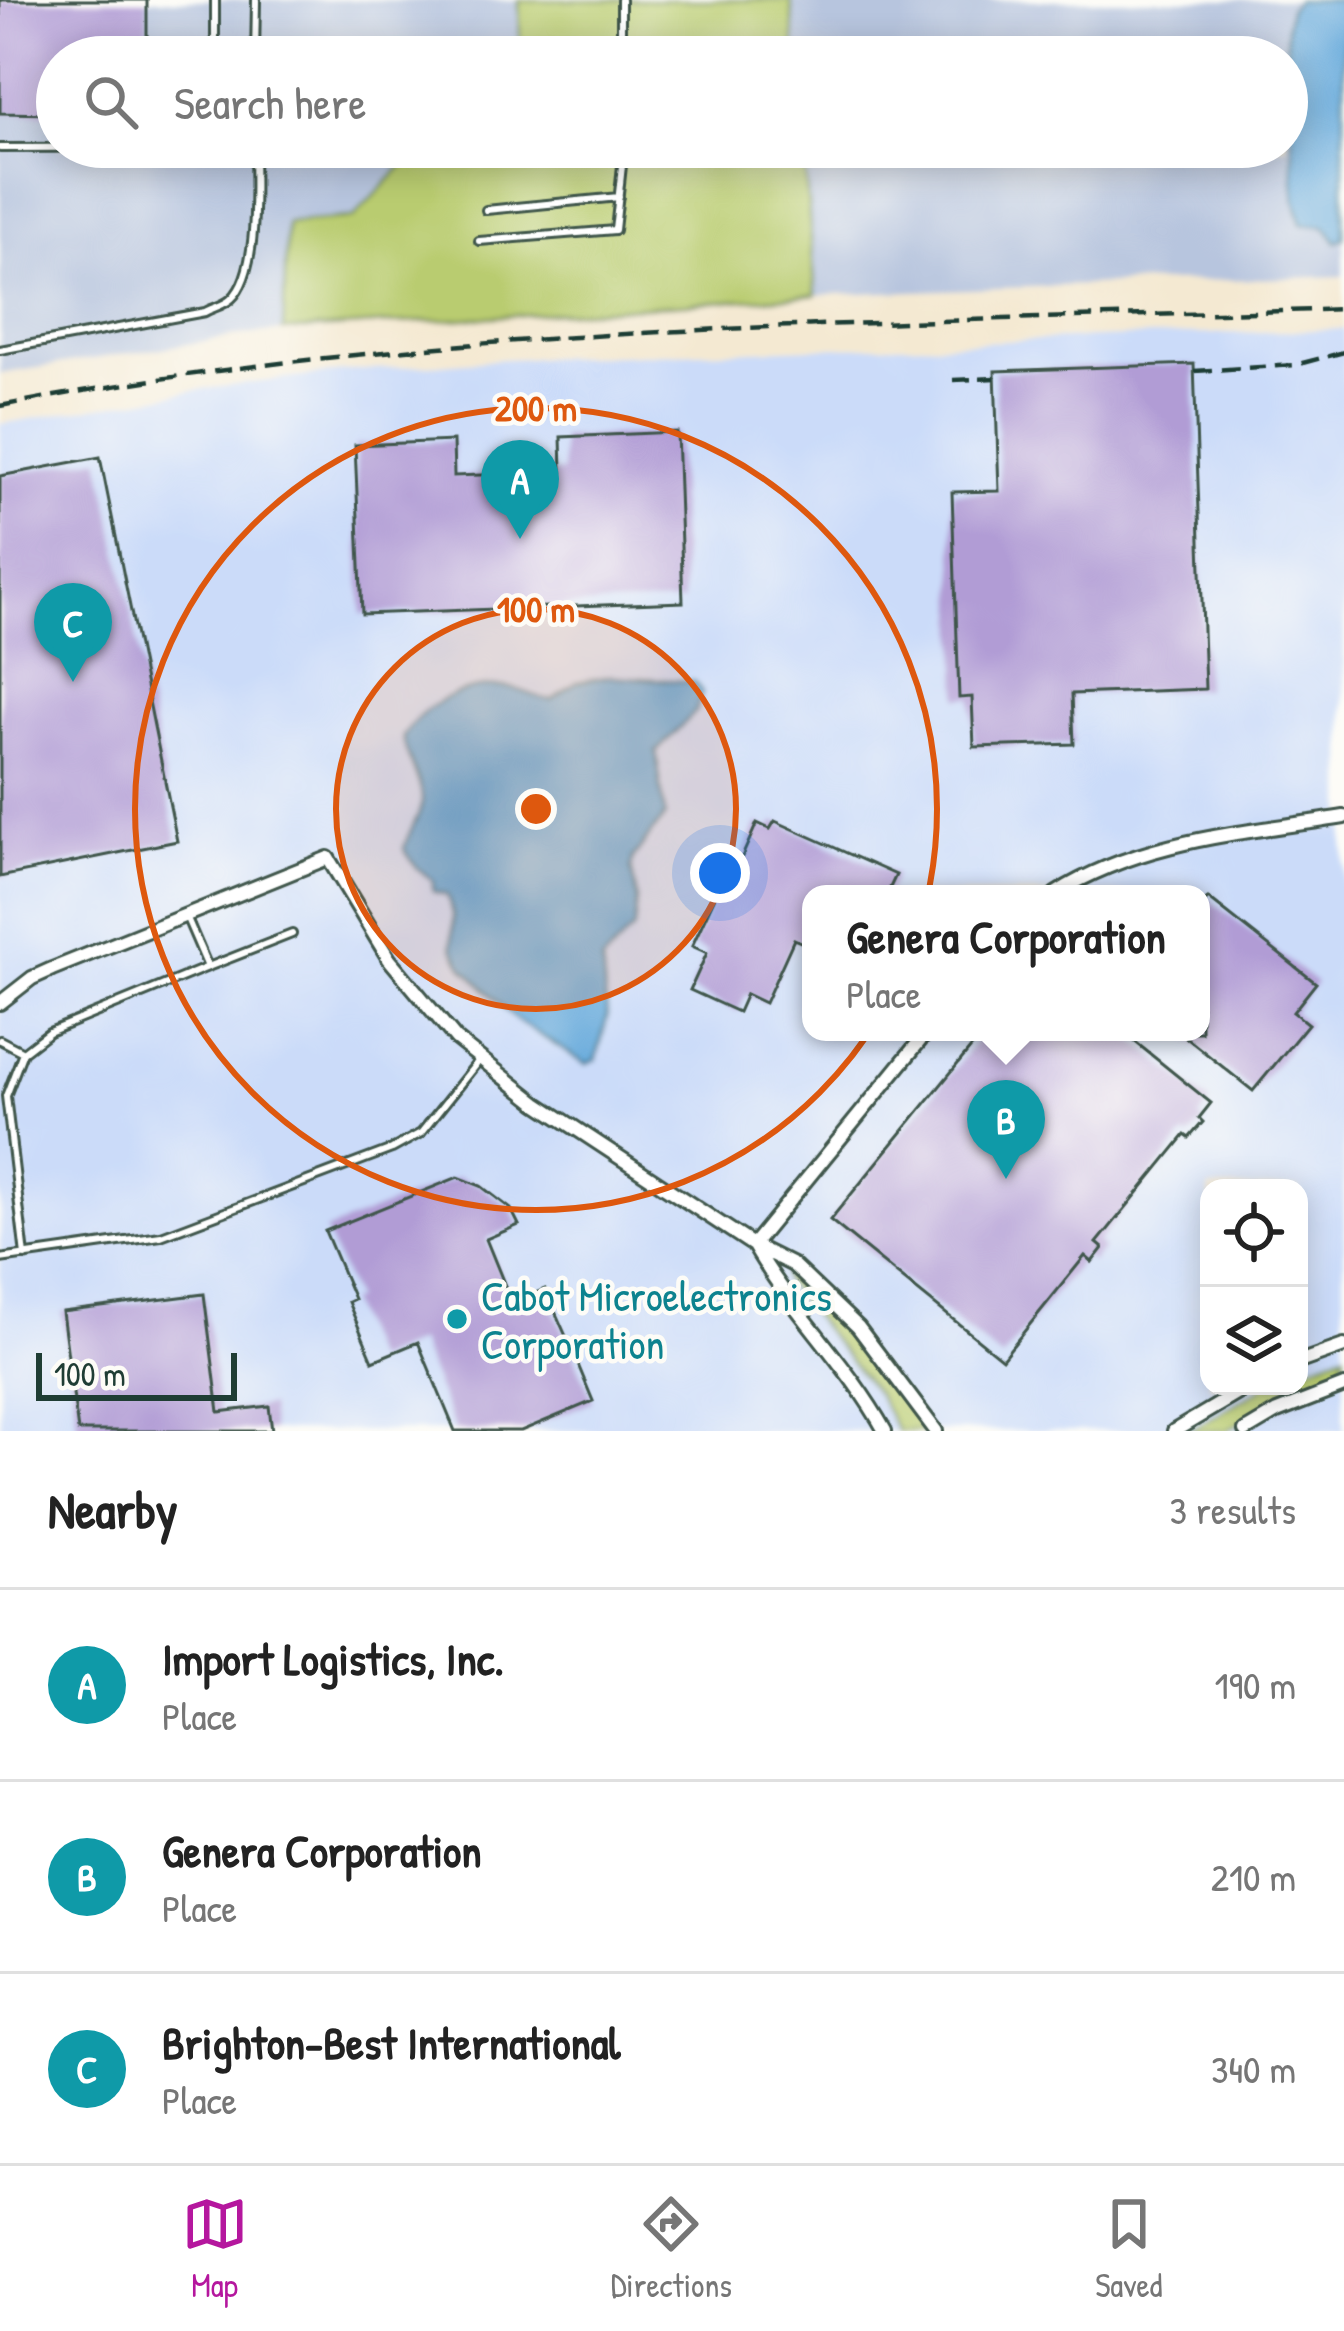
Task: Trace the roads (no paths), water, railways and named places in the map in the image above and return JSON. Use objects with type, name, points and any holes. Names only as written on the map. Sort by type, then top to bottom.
[{"type":"street","points":[[1071,885],[1105,866],[1156,848],[1344,817]]},
{"type":"street","points":[[0,1003],[32,978],[328,858],[389,958],[456,1039],[537,1103],[753,1245],[793,1265],[858,1328],[936,1431]]},
{"type":"street","points":[[753,1245],[920,1041]]},
{"type":"street","points":[[753,1245],[776,1285],[857,1385],[885,1431]]},
{"type":"street","points":[[1308,1359],[1344,1346]]},
{"type":"street","points":[[1245,1431],[1344,1386]]},
{"type":"street","points":[[1174,1431],[1235,1395]]},
{"type":"lane","points":[[214,0],[215,36]]},
{"type":"lane","points":[[255,36],[256,0]]},
{"type":"lane","points":[[621,0],[622,36]]},
{"type":"lane","points":[[0,148],[36,148]]},
{"type":"lane","points":[[0,350],[205,312],[232,298],[246,275],[254,168]]},
{"type":"lane","points":[[479,241],[615,230],[622,168]]},
{"type":"lane","points":[[486,210],[619,197]]},
{"type":"lane","points":[[186,915],[208,967]]},
{"type":"lane","points":[[25,1256],[6,1096],[22,1052],[50,1032],[292,934]]},
{"type":"lane","points":[[0,1040],[22,1052]]},
{"type":"lane","points":[[0,1259],[161,1236],[392,1149],[421,1133],[480,1059]]},
{"type":"water","points":[[1297,0],[1344,0],[1344,238],[1337,242],[1325,226],[1302,224],[1295,198],[1293,168],[1308,168],[1308,36],[1286,36],[1289,8]]},
{"type":"water","points":[[611,676],[694,682],[702,692],[696,711],[656,752],[665,816],[633,858],[634,928],[602,962],[607,1017],[596,1060],[586,1064],[515,1019],[463,966],[452,946],[453,915],[447,895],[433,891],[433,880],[404,849],[422,802],[403,736],[425,712],[467,690],[499,687],[552,700],[577,682]]},
{"type":"railway","points":[[0,406],[166,378],[501,342],[838,324],[1344,309]]},
{"type":"railway","points":[[1194,371],[1295,365],[1344,352]]},
{"type":"railway","points":[[953,380],[995,378]]},
{"type":"place","name":"Import Logistics, Inc.","points":[[520,539]]},
{"type":"place","name":"Brighton-Best International","points":[[73,682]]},
{"type":"place","name":"Genera Corporation","points":[[1006,1179]]},
{"type":"place","name":"Cabot Microelectronics Corporation","points":[[457,1319]]}]
